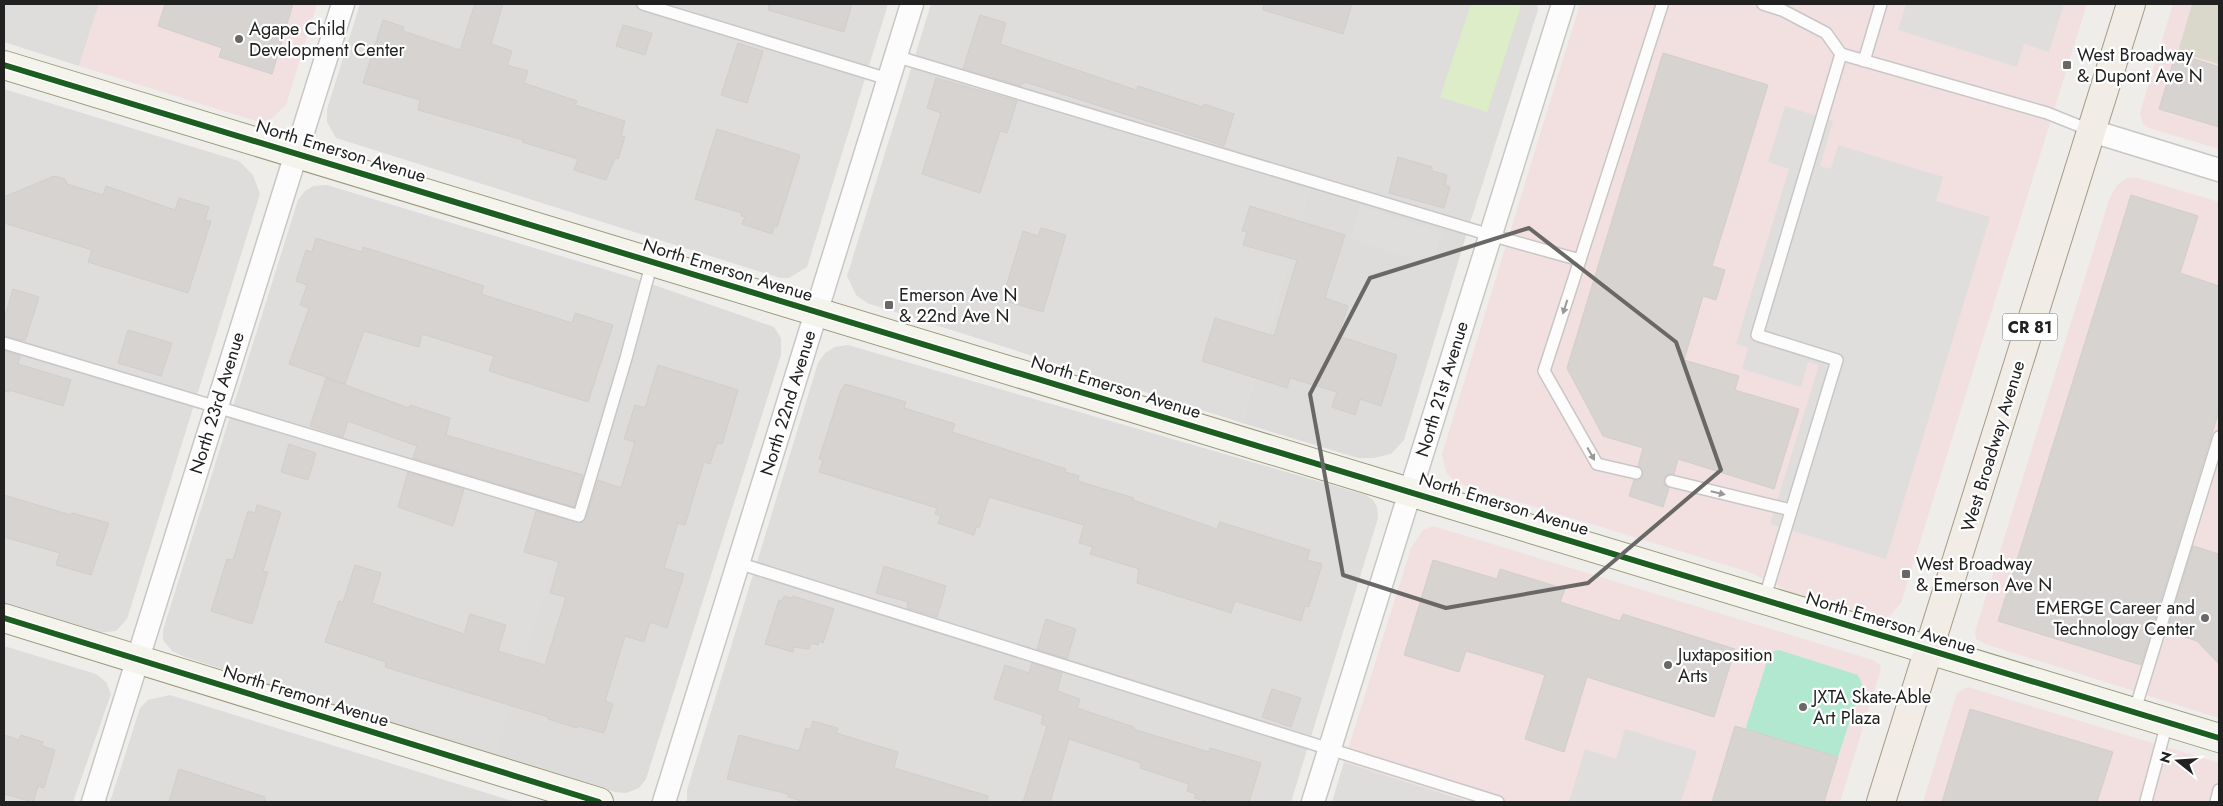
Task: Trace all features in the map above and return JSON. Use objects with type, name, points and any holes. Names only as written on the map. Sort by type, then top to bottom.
[{"type":"main road","name":"West Broadway Avenue","points":[[1881,802],[2131,4]]},
{"type":"street","name":"North 23rd Avenue","points":[[93,802],[342,4]]},
{"type":"street","name":"North 22nd Avenue","points":[[664,802],[912,4]]},
{"type":"street","name":"North 21st Avenue","points":[[1313,802],[1563,4]]},
{"type":"street","name":"North Emerson Avenue","points":[[4,65],[296,152],[2219,738]]},
{"type":"street","points":[[2092,131],[2219,170]]},
{"type":"street","name":"North Fremont Avenue","points":[[4,618],[599,802]]},
{"type":"lane","points":[[643,4],[888,79]]},
{"type":"lane","points":[[1636,473],[1597,464],[1544,371],[1661,4]]},
{"type":"lane","points":[[1763,4],[1782,10],[1826,33],[1841,54],[2047,113],[2092,131]]},
{"type":"lane","points":[[1864,61],[1881,4]]},
{"type":"lane","points":[[1764,600],[1837,360],[1757,335],[1841,54]]},
{"type":"lane","points":[[895,56],[1490,235],[1580,260]]},
{"type":"lane","points":[[4,343],[578,516],[626,358],[652,262]]},
{"type":"lane","points":[[2134,713],[2217,455],[2219,437]]},
{"type":"lane","points":[[1671,481],[1791,510]]},
{"type":"lane","points":[[738,563],[1328,751],[1498,802]]},
{"type":"lane","points":[[2146,801],[2166,723]]},
{"type":"lane","points":[[2216,802],[2219,790]]},
{"type":"highlighted area","points":[[1529,228],[1676,342],[1721,470],[1588,583],[1446,608],[1343,575],[1310,394],[1370,278]]},
{"type":"shaded area","points":[[4,4],[99,4],[79,66],[4,42]]},
{"type":"shaded area","points":[[99,4],[317,4],[286,105],[271,119],[259,122],[79,66]]},
{"type":"shaded area","points":[[360,4],[888,4],[807,267],[789,278],[780,278],[336,138],[327,122],[327,109]]},
{"type":"shaded area","points":[[931,4],[1537,4],[1538,10],[1470,223],[1313,176],[1242,423],[867,303],[856,295],[847,276]]},
{"type":"shaded area","points":[[1580,4],[2087,4],[1901,603],[1887,619],[1880,620],[1788,591],[1749,572],[1463,485],[1452,479],[1446,472],[1442,454]]},
{"type":"shaded area","points":[[1906,4],[2064,4],[2049,52],[2024,44],[2017,67],[1898,30]]},
{"type":"shaded area","points":[[2173,4],[2219,4],[2219,149],[2149,128],[2143,124],[2140,113]]},
{"type":"shaded area","points":[[2192,4],[2219,4],[2219,64],[2178,52]]},
{"type":"shaded area","points":[[4,89],[239,161],[253,175],[260,194],[127,619],[116,631],[98,633],[4,603]]},
{"type":"shaded area","points":[[1785,106],[1833,121],[1820,166],[1831,169],[1838,145],[1943,177],[1936,201],[1990,217],[1886,559],[1770,524],[1819,365],[1808,362],[1801,387],[1742,369],[1748,348],[1736,344],[1789,169],[1768,162]]},
{"type":"shaded area","points":[[1313,176],[1470,223],[1404,440],[1391,454],[1374,458],[1358,458],[1242,423]]},
{"type":"shaded area","points":[[2127,178],[2139,178],[2219,202],[2219,718],[1985,644],[1976,639],[1975,632],[2110,197],[2118,184]]},
{"type":"shaded area","points":[[327,185],[640,280],[499,759],[185,657],[172,651],[163,640],[163,630],[298,200],[305,191],[313,186]]},
{"type":"shaded area","points":[[1360,206],[1442,232],[1432,265],[1350,239]]},
{"type":"shaded area","points":[[640,280],[774,327],[781,338],[781,355],[646,779],[639,788],[626,793],[615,792],[495,758]]},
{"type":"shaded area","points":[[848,345],[1366,495],[1373,500],[1377,507],[1378,518],[1291,802],[687,802],[687,790],[818,363],[825,353],[835,347]]},
{"type":"shaded area","points":[[1433,526],[1873,660],[1879,664],[1881,669],[1840,802],[1470,802],[1344,762],[1411,548],[1423,530]]},
{"type":"shaded area","points":[[4,646],[96,674],[106,682],[111,694],[73,802],[4,802]]},
{"type":"shaded area","points":[[1968,687],[2219,763],[2219,802],[1923,802],[1957,693]]},
{"type":"shaded area","points":[[170,695],[516,802],[110,802],[140,708],[148,700]]},
{"type":"shaded area","points":[[1625,729],[1697,751],[1681,802],[1569,802],[1585,749],[1616,759]]},
{"type":"shaded area","points":[[1344,762],[1470,802],[1332,802]]},
{"type":"green space","points":[[1471,4],[1514,4],[1521,6],[1487,112],[1440,97]]},
{"type":"green space","name":"JXTA Skate-Able Art Plaza","points":[[1779,650],[1858,675],[1862,684],[1838,757],[1745,730],[1770,652]]},
{"type":"building","name":"Agape Child Development Center","points":[[165,4],[293,4],[272,74],[219,57],[222,48],[158,26]]},
{"type":"building","points":[[475,4],[503,4],[491,44],[512,51],[507,65],[528,71],[524,83],[577,101],[575,105],[625,121],[621,136],[625,137],[618,159],[615,158],[606,180],[574,170],[578,159],[522,142],[523,140],[418,110],[420,100],[363,83],[383,20],[404,27],[403,31],[460,50]]},
{"type":"building","points":[[769,4],[852,4],[844,32],[768,10]]},
{"type":"building","points":[[1264,4],[1352,4],[1343,34],[1263,10]]},
{"type":"building","points":[[980,15],[1006,23],[1000,44],[1136,90],[1138,86],[1203,107],[1204,104],[1234,114],[1224,146],[1025,82],[1021,86],[963,69]]},
{"type":"building","points":[[623,25],[652,33],[645,55],[616,46]]},
{"type":"building","points":[[738,43],[763,51],[747,103],[721,95]]},
{"type":"building","points":[[1663,53],[1768,85],[1712,266],[1725,270],[1716,300],[1703,296],[1684,360],[1739,376],[1735,390],[1799,409],[1774,489],[1678,459],[1674,474],[1668,474],[1664,479],[1664,484],[1669,488],[1663,507],[1629,496],[1634,480],[1639,480],[1643,475],[1643,470],[1638,466],[1643,448],[1603,436],[1567,368]]},
{"type":"building","points":[[2176,53],[2219,67],[2219,127],[2159,109]]},
{"type":"building","points":[[936,78],[1017,101],[1007,133],[1000,131],[980,193],[922,174],[941,113],[927,108]]},
{"type":"building","points":[[717,129],[800,155],[777,227],[774,226],[772,234],[742,224],[745,217],[741,216],[742,213],[695,199]]},
{"type":"building","points":[[1398,157],[1432,167],[1432,171],[1447,175],[1445,185],[1450,187],[1444,208],[1389,193]]},
{"type":"building","points":[[54,176],[65,179],[67,184],[103,195],[106,186],[175,210],[179,198],[209,207],[205,220],[211,221],[188,293],[88,262],[92,250],[4,223],[4,197]]},
{"type":"building","points":[[2131,195],[2198,216],[2180,273],[2219,286],[2219,411],[2141,665],[1998,621]]},
{"type":"building","points":[[1250,206],[1345,235],[1325,298],[1348,306],[1338,336],[1397,355],[1381,406],[1360,399],[1355,415],[1332,407],[1337,392],[1290,378],[1287,388],[1202,361],[1215,318],[1274,336],[1297,260],[1243,245],[1247,232],[1242,231]]},
{"type":"building","points":[[1041,228],[1066,235],[1043,312],[1002,300],[1023,231],[1038,236]]},
{"type":"building","points":[[316,238],[362,252],[363,247],[439,271],[484,286],[481,294],[572,323],[575,313],[613,325],[588,402],[489,371],[494,356],[422,334],[419,347],[364,331],[345,384],[289,364],[309,308],[300,305],[307,285],[296,281],[306,250],[312,252]]},
{"type":"building","points":[[13,289],[39,297],[25,341],[4,336],[4,319]]},
{"type":"building","points":[[128,330],[172,343],[161,376],[118,363]]},
{"type":"building","points":[[4,351],[20,356],[18,364],[71,380],[63,406],[9,390],[9,392],[4,391]]},
{"type":"building","points":[[658,365],[738,390],[722,444],[717,443],[710,464],[704,462],[685,525],[678,523],[664,568],[684,574],[667,628],[650,622],[644,642],[625,636],[605,701],[613,704],[604,733],[578,726],[577,728],[548,719],[548,717],[385,667],[386,662],[325,642],[339,601],[343,602],[355,565],[381,573],[372,603],[464,634],[470,614],[506,625],[498,651],[545,665],[566,597],[550,593],[559,562],[524,552],[536,511],[581,523],[586,518],[598,480],[621,488],[635,442],[624,439],[635,405],[645,408]]},
{"type":"building","points":[[326,378],[409,408],[410,405],[450,418],[446,435],[583,475],[574,507],[413,458],[417,446],[348,421],[343,437],[310,426]]},
{"type":"building","points":[[845,384],[906,402],[904,408],[955,424],[952,432],[1066,469],[1065,472],[1079,476],[1078,481],[1134,498],[1133,500],[1217,529],[1220,522],[1310,550],[1307,560],[1322,564],[1309,607],[1305,606],[1301,621],[1235,601],[1231,613],[1137,583],[1139,569],[1090,554],[1093,547],[1079,543],[1084,525],[989,497],[979,528],[976,527],[974,535],[938,523],[941,516],[935,514],[937,508],[819,472],[823,460],[819,459],[841,390]]},
{"type":"building","points":[[289,444],[316,453],[308,480],[281,472]]},
{"type":"building","points":[[408,472],[464,489],[453,526],[398,507]]},
{"type":"building","points":[[4,495],[71,515],[72,513],[109,523],[91,575],[56,565],[60,553],[4,537]]},
{"type":"building","points":[[257,505],[281,512],[263,571],[268,572],[252,624],[211,611],[227,559],[233,560],[248,511],[255,513]]},
{"type":"building","name":"EMERGE Career and Technology Center","points":[[2193,546],[2219,554],[2219,664],[2197,641],[2167,631]]},
{"type":"building","points":[[1433,560],[1497,579],[1500,569],[1565,589],[1560,602],[1620,621],[1623,614],[1735,649],[1714,717],[1587,677],[1564,752],[1525,739],[1545,675],[1466,651],[1459,672],[1404,655]]},
{"type":"building","points":[[884,566],[946,586],[937,617],[907,608],[908,602],[876,593]]},
{"type":"building","points":[[784,596],[792,598],[793,596],[834,609],[823,643],[819,641],[818,645],[811,643],[809,649],[794,647],[793,652],[765,644],[779,600],[782,601]]},
{"type":"building","points":[[1046,619],[1076,629],[1067,659],[1037,649]]},
{"type":"building","points":[[1032,663],[1062,673],[1057,691],[1080,699],[1077,708],[1134,727],[1133,729],[1209,752],[1210,748],[1261,763],[1249,802],[1209,802],[1194,798],[1196,794],[1187,791],[1189,784],[1140,768],[1141,763],[1069,739],[1050,802],[1023,802],[1047,726],[1041,724],[1043,715],[994,699],[1005,665],[1029,673]]},
{"type":"building","points":[[1272,689],[1301,698],[1291,727],[1262,717]]},
{"type":"building","points":[[1970,709],[2113,752],[2097,802],[1942,802]]},
{"type":"building","points":[[813,721],[838,728],[836,733],[898,752],[894,768],[988,796],[987,802],[805,802],[788,797],[788,794],[727,779],[739,735],[799,751],[806,728],[810,730]]},
{"type":"building","points":[[1735,726],[1838,757],[1824,802],[1712,802]]},
{"type":"building","points":[[4,735],[19,740],[21,735],[43,742],[42,746],[55,750],[44,788],[38,786],[33,802],[4,794]]},
{"type":"building","points":[[179,769],[265,797],[265,802],[169,802]]},
{"type":"cycle path","points":[[4,65],[2219,738]]},
{"type":"cycle path","points":[[4,618],[599,802]]},
{"type":"place","name":"Agape Child Development Center","points":[[239,39]]},
{"type":"place","name":"West Broadway & Dupont Ave N","points":[[2067,65]]},
{"type":"place","name":"Emerson Ave N & 22nd Ave N","points":[[889,305]]},
{"type":"place","name":"West Broadway & Emerson Ave N","points":[[1906,574]]},
{"type":"place","name":"EMERGE Career and Technology Center","points":[[2205,618]]},
{"type":"place","name":"Juxtaposition Arts","points":[[1668,665]]},
{"type":"place","name":"JXTA Skate-Able Art Plaza","points":[[1803,707]]}]
